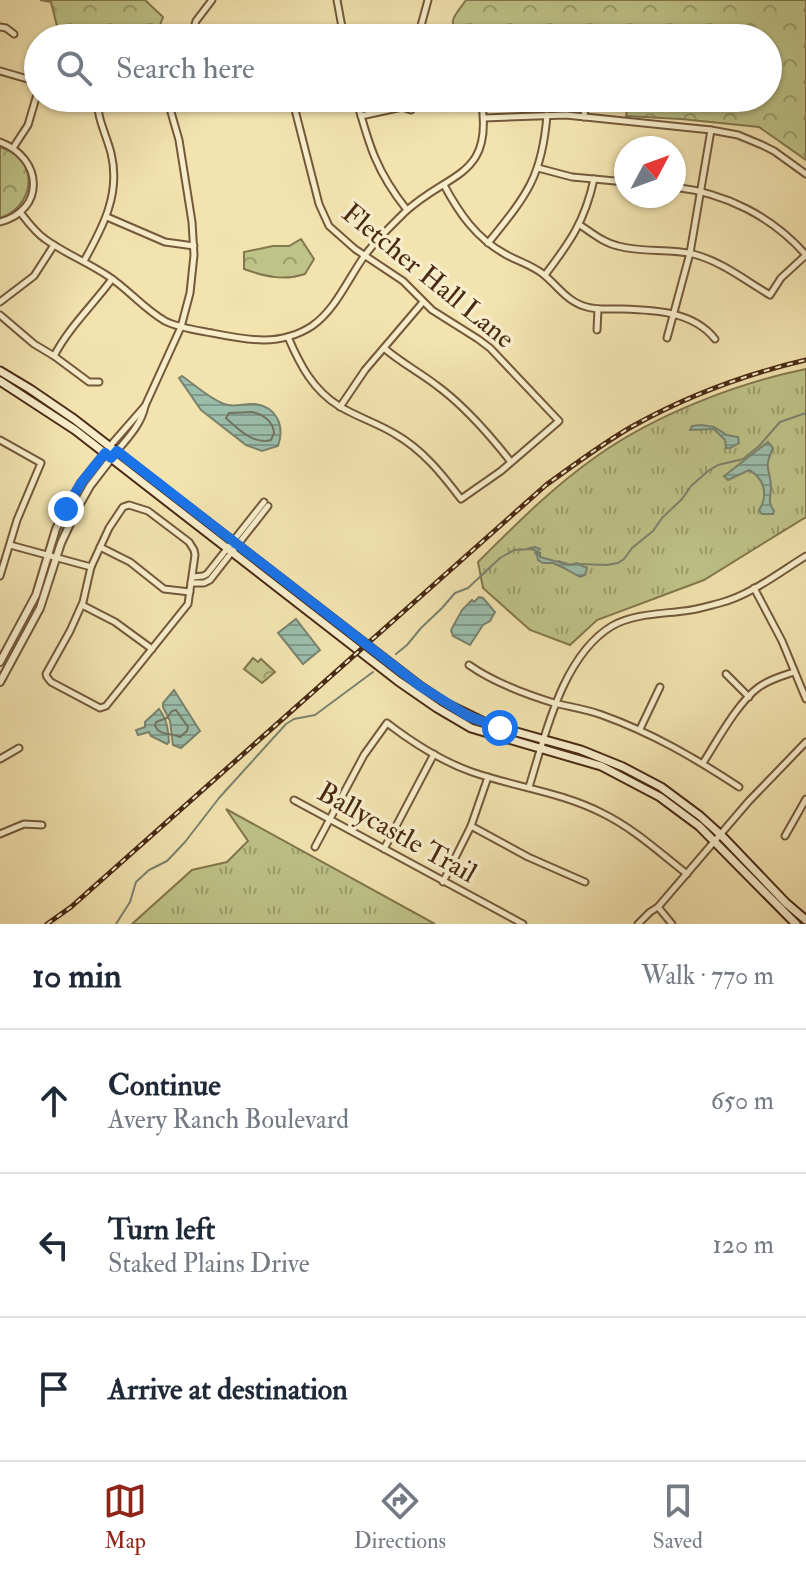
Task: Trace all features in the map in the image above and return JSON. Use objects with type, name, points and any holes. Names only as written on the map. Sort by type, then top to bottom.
[{"type":"main road","points":[[0,371],[60,409],[232,547],[447,704],[488,724],[543,744],[589,753],[644,777],[681,800],[796,924]]},
{"type":"main road","points":[[0,381],[111,452]]},
{"type":"main road","points":[[718,839],[806,920]]},
{"type":"street","points":[[195,24],[212,0]]},
{"type":"street","points":[[337,0],[341,24]]},
{"type":"street","points":[[421,24],[428,0]]},
{"type":"street","points":[[0,27],[14,34]]},
{"type":"street","points":[[0,71],[24,78]]},
{"type":"street","points":[[13,148],[28,125],[32,112]]},
{"type":"street","points":[[84,261],[107,217],[112,195],[114,172],[98,112]]},
{"type":"street","points":[[0,662],[29,610],[56,529],[66,509],[81,483],[138,424],[181,327],[190,293],[194,246],[179,140],[171,112]]},
{"type":"street","name":"Fletcher Hall Lane","points":[[296,112],[323,216],[336,234],[403,281],[441,316],[490,348],[559,421],[511,462]]},
{"type":"street","points":[[360,112],[376,163],[407,210]]},
{"type":"street","points":[[361,116],[379,112]]},
{"type":"street","points":[[20,212],[41,237],[112,279],[158,316],[181,327],[255,340],[288,337],[325,315],[365,255],[407,210],[463,172],[475,158],[481,141],[483,112]]},
{"type":"street","points":[[584,117],[585,112]]},
{"type":"street","points":[[484,118],[547,115],[711,130],[738,135],[762,145],[806,174]]},
{"type":"street","points":[[488,243],[522,200],[538,168],[547,115]]},
{"type":"street","points":[[667,338],[690,253],[711,130]]},
{"type":"street","points":[[0,142],[20,153],[29,164],[33,181],[32,194],[20,212],[0,222]]},
{"type":"street","points":[[538,168],[572,177],[614,181]]},
{"type":"street","points":[[545,275],[580,225],[594,179]]},
{"type":"street","points":[[444,185],[462,215],[488,243],[545,275],[572,301],[598,309],[657,311],[674,315],[701,326],[715,339]]},
{"type":"street","points":[[580,225],[621,247],[690,253],[710,259],[770,295],[781,278],[806,255],[789,237],[748,209],[718,196],[686,189]]},
{"type":"street","points":[[107,217],[165,242],[194,246]]},
{"type":"street","points":[[0,302],[34,276],[54,245]]},
{"type":"street","points":[[54,356],[112,279]]},
{"type":"street","points":[[340,407],[356,382],[423,302]]},
{"type":"street","points":[[597,330],[598,309]]},
{"type":"street","points":[[0,315],[34,344],[89,382],[99,382]]},
{"type":"street","points":[[288,337],[307,376],[323,394],[340,407],[396,434],[420,452],[445,477],[461,499],[511,462],[488,433],[449,394],[384,348]]},
{"type":"street","points":[[0,440],[41,463],[17,520],[0,576]]},
{"type":"street","points":[[0,682],[40,608],[77,509],[111,452]]},
{"type":"street","points":[[192,580],[207,574],[266,504]]},
{"type":"street","points":[[129,505],[144,509],[192,546],[195,555],[192,580],[188,604],[104,708],[51,682],[47,677],[47,671],[82,605],[91,567],[109,528],[123,507],[129,505]]},
{"type":"street","points":[[10,545],[91,567]]},
{"type":"street","points":[[100,547],[135,566],[164,589],[190,592]]},
{"type":"street","points":[[529,787],[567,678],[582,655],[612,626],[629,619],[724,602],[754,588],[806,556]]},
{"type":"street","points":[[754,588],[782,641],[806,699]]},
{"type":"street","points":[[82,605],[115,622],[152,649]]},
{"type":"street","points":[[469,665],[517,690],[640,729],[703,763],[739,787]]},
{"type":"street","points":[[703,763],[749,697],[764,684],[794,672]]},
{"type":"street","points":[[726,674],[749,697]]},
{"type":"street","points":[[640,729],[660,687]]},
{"type":"street","points":[[315,847],[364,755],[387,723],[434,754],[471,771],[571,800],[601,812],[628,828],[687,874]]},
{"type":"street","points":[[638,924],[658,907],[749,801],[806,742]]},
{"type":"street","points":[[0,759],[19,748]]},
{"type":"street","points":[[384,849],[434,754]]},
{"type":"street","points":[[443,882],[471,826],[488,777]]},
{"type":"street","points":[[785,836],[806,799]]},
{"type":"street","name":"Ballycastle Trail","points":[[294,800],[523,924]]},
{"type":"street","points":[[0,834],[24,824],[42,825]]},
{"type":"street","points":[[471,826],[528,857],[585,882]]},
{"type":"street","points":[[658,907],[672,924]]},
{"type":"green space","points":[[40,0],[145,0],[163,17],[160,24],[56,24],[51,2]]},
{"type":"green space","points":[[466,0],[806,0],[806,160],[759,127],[626,116],[627,112],[782,112],[782,24],[453,24]]},
{"type":"green space","points":[[0,147],[15,154],[24,164],[29,183],[17,208],[0,218]]},
{"type":"green space","points":[[301,239],[314,259],[305,274],[275,277],[244,269],[244,252],[289,246]]},
{"type":"green space","points":[[806,369],[806,517],[704,580],[597,620],[570,645],[530,630],[483,588],[478,562],[550,493],[597,456],[644,427],[697,402]]},
{"type":"green space","points":[[253,658],[258,662],[261,659],[275,672],[262,683],[244,669]]},
{"type":"green space","points":[[226,809],[435,924],[132,924],[192,870],[227,862],[248,841]]},
{"type":"water","points":[[182,376],[224,404],[255,404],[269,409],[280,425],[278,446],[262,451],[246,445],[201,410],[179,378]]},
{"type":"water","points":[[692,426],[714,427],[738,437],[739,443],[726,448],[725,440],[714,429],[690,430]]},
{"type":"water","points":[[768,442],[773,448],[768,465],[770,502],[774,511],[773,514],[762,514],[759,510],[764,493],[758,478],[749,470],[728,480],[724,476]]},
{"type":"water","points":[[530,548],[540,549],[537,553],[540,557],[569,565],[577,563],[587,568],[585,575],[580,577],[553,563],[543,563],[538,560],[536,551]]},
{"type":"water","points":[[479,597],[495,612],[470,645],[453,636],[451,630],[462,610]]},
{"type":"water","points":[[296,619],[320,650],[303,664],[278,633]]},
{"type":"water","points":[[174,690],[200,731],[181,748],[173,745],[170,721],[163,707]]},
{"type":"water","points":[[159,709],[167,724],[167,744],[149,732],[138,735],[136,730],[145,727],[145,722]]},
{"type":"waterway","points":[[578,564],[618,563],[653,531],[708,471],[718,465],[743,459],[780,422],[806,413]]},
{"type":"waterway","points":[[396,654],[455,593],[468,588],[500,558],[514,550],[533,549]]},
{"type":"waterway","points":[[558,561],[571,565]]},
{"type":"waterway","points":[[116,924],[130,902],[136,882],[149,870],[167,861],[286,724],[294,719],[315,715],[373,672]]},
{"type":"railway","points":[[47,924],[71,907],[546,485],[589,454],[653,415],[739,379],[806,360]]},
{"type":"route","points":[[66,509],[81,483],[105,453],[111,458],[117,451],[420,686],[468,716],[500,728]]}]
